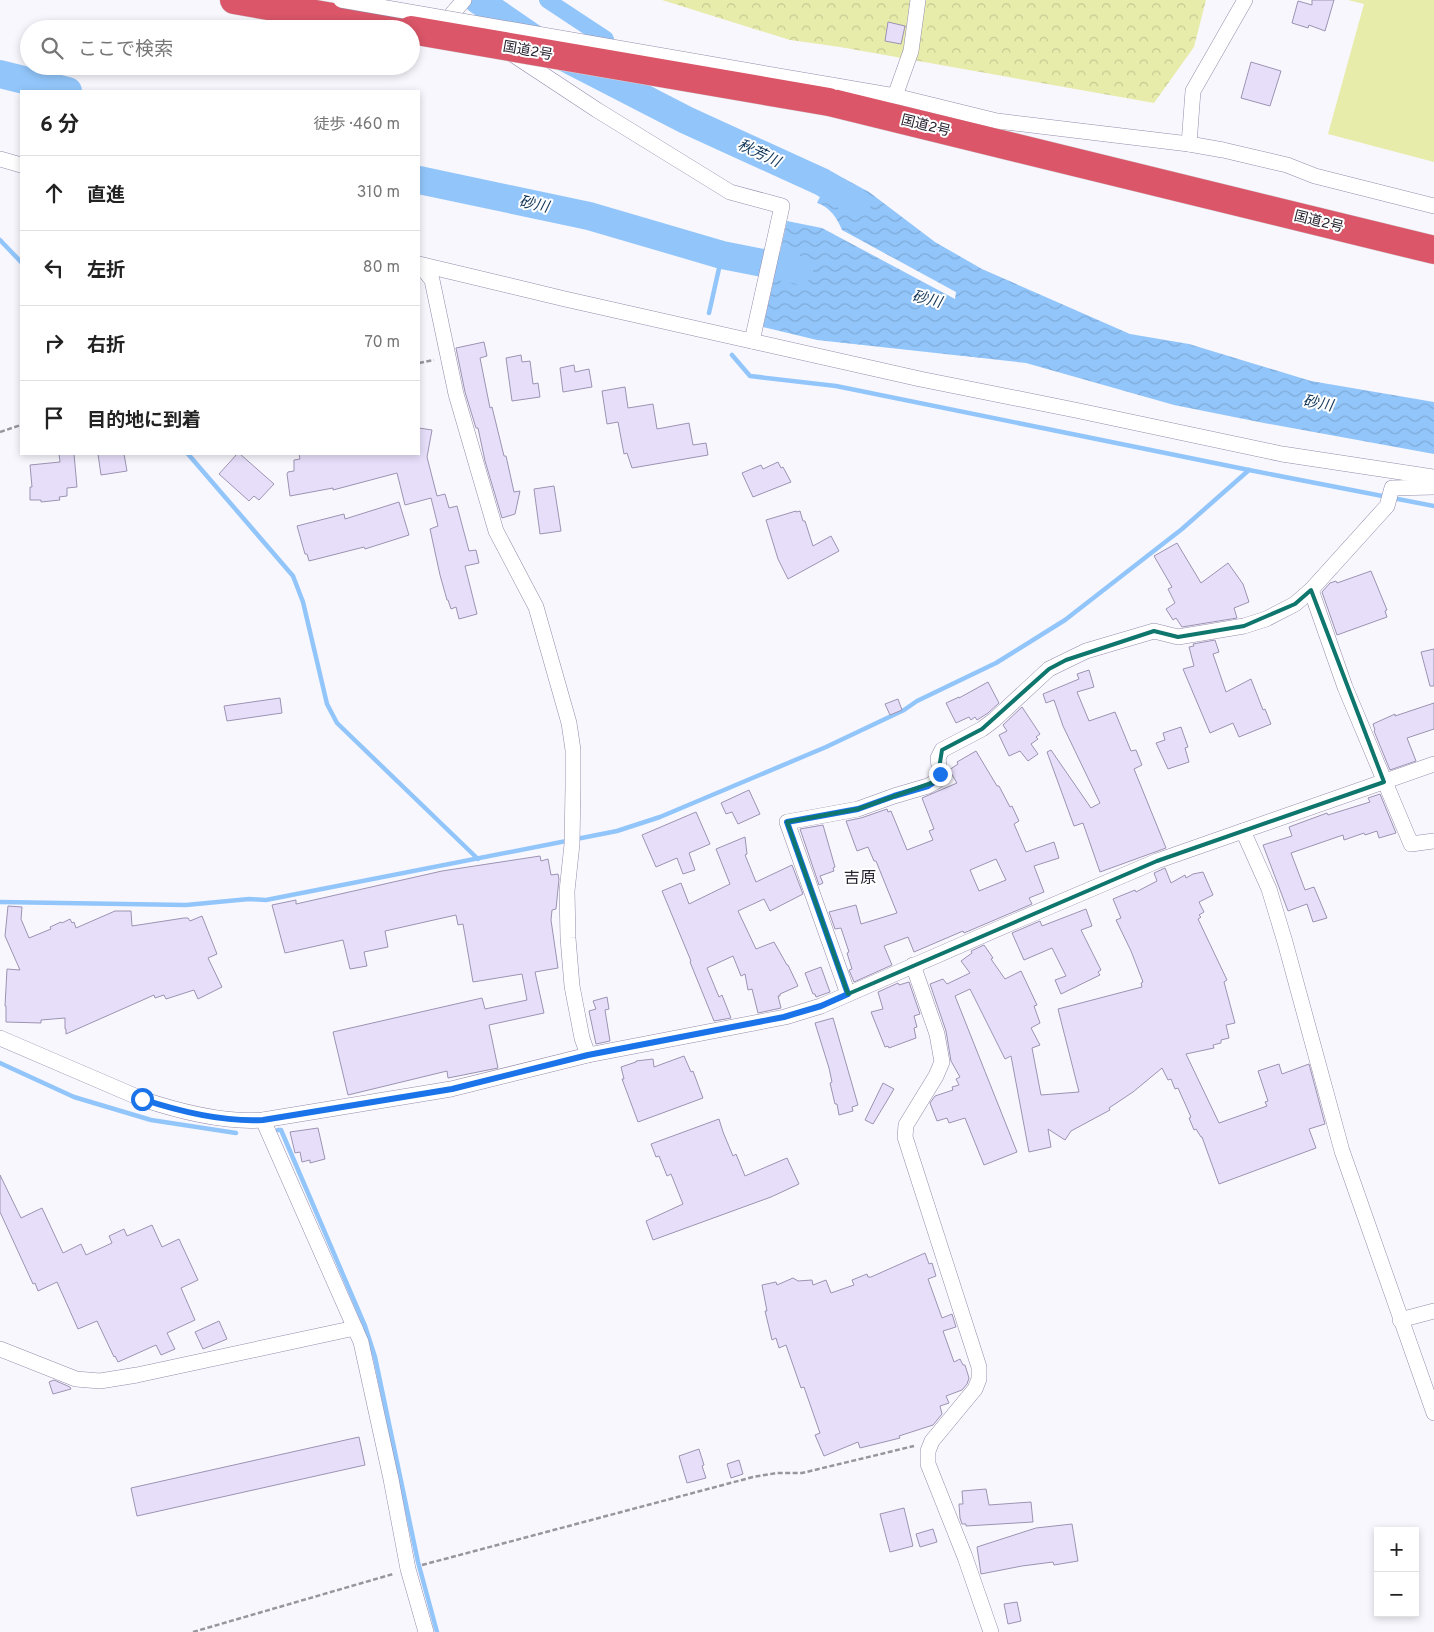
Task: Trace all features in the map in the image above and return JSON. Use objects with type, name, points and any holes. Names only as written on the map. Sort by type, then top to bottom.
[{"type":"highway","points":[[234,0],[350,20]]},
{"type":"highway","name":"国道2号","points":[[420,31],[830,93],[1434,250]]},
{"type":"street","points":[[341,0],[830,93],[895,96],[997,121],[1189,144],[1223,150],[1287,165],[1315,176],[1434,206]]},
{"type":"street","points":[[379,0],[422,8],[457,9],[598,110],[730,192],[782,206],[752,341]]},
{"type":"street","points":[[895,96],[911,51],[918,0]]},
{"type":"street","points":[[1189,144],[1193,91],[1245,0]]},
{"type":"street","points":[[0,159],[20,165]]},
{"type":"street","points":[[420,265],[920,379],[1282,454],[1434,478]]},
{"type":"street","points":[[420,265],[432,280],[456,394],[496,531],[536,607],[569,723],[573,750],[572,841],[567,891],[568,938],[572,986],[582,1038],[588,1055]]},
{"type":"street","points":[[848,994],[787,822],[858,809],[936,781],[940,774],[938,758],[942,750],[982,729],[994,720],[1049,669],[1086,651],[1154,631],[1178,637],[1244,626],[1266,619],[1295,604],[1310,590],[1389,499],[1392,488],[1434,487]]},
{"type":"street","points":[[1310,590],[1345,687],[1411,844],[1434,841]]},
{"type":"street","points":[[0,1038],[86,1076],[159,1105],[220,1118],[248,1121],[263,1120],[452,1089],[588,1055],[784,1017],[821,1006],[1157,862],[1434,764]]},
{"type":"street","points":[[1243,831],[1269,889],[1342,1150],[1434,1413]]},
{"type":"street","points":[[913,965],[938,1034],[942,1062],[936,1076],[906,1124],[905,1137],[979,1367],[979,1379],[975,1389],[932,1441],[928,1451],[928,1464],[965,1557],[991,1632]]},
{"type":"street","points":[[263,1120],[361,1342],[415,1567],[426,1632]]},
{"type":"street","points":[[1400,1320],[1434,1311]]},
{"type":"street","points":[[0,1349],[76,1379],[100,1381],[137,1375],[355,1328]]},
{"type":"path","points":[[0,432],[20,425]]},
{"type":"path","points":[[193,1632],[415,1567],[754,1477],[776,1473],[802,1473],[932,1441]]},
{"type":"highlighted area","points":[[1311,590],[1384,782],[1157,861],[848,994],[787,822],[858,809],[937,781],[942,750],[982,729],[1049,669],[1066,660],[1154,631],[1178,637],[1244,626],[1295,604]]},
{"type":"green space","points":[[662,0],[1206,0],[1194,47],[1154,103],[840,47],[790,40]]},
{"type":"green space","points":[[1348,0],[1434,0],[1434,162],[1328,134],[1364,4]]},
{"type":"water","points":[[832,172],[869,192],[935,242],[982,269],[1130,334],[1189,344],[1311,381],[1434,402],[1434,454],[1174,405],[1026,363],[817,340],[763,327],[787,221],[822,228],[955,299],[956,292],[842,230],[838,221],[826,207],[817,203]]},
{"type":"building","points":[[1312,0],[1334,0],[1325,31],[1309,25],[1308,28],[1292,23],[1298,1],[1312,5]]},
{"type":"building","points":[[888,22],[905,26],[901,44],[885,41]]},
{"type":"building","points":[[1251,62],[1281,71],[1270,106],[1241,98]]},
{"type":"building","points":[[484,342],[487,356],[480,358],[490,408],[492,407],[514,492],[520,491],[515,514],[502,518],[485,461],[478,428],[476,428],[465,392],[456,348]]},
{"type":"building","points":[[521,355],[522,362],[530,361],[533,384],[538,383],[540,397],[512,401],[506,358]]},
{"type":"building","points":[[574,365],[575,372],[589,369],[592,387],[563,392],[560,368]]},
{"type":"building","points":[[625,387],[628,408],[653,404],[657,429],[689,423],[693,445],[706,443],[708,455],[632,468],[627,453],[624,454],[618,422],[607,424],[602,391]]},
{"type":"building","points":[[420,428],[432,430],[427,457],[437,496],[445,494],[449,508],[457,506],[469,551],[476,550],[479,563],[465,566],[477,614],[459,619],[456,607],[451,609],[447,600],[430,529],[438,526],[431,498],[405,505],[397,473],[333,490],[333,488],[290,496],[287,474],[294,471],[294,460],[300,459],[299,455],[420,455]]},
{"type":"building","points":[[59,455],[74,455],[77,487],[67,488],[67,496],[59,497],[60,500],[41,502],[41,500],[30,500],[30,487],[32,487],[30,465],[60,462]]},
{"type":"building","points":[[98,455],[124,455],[127,471],[101,475]]},
{"type":"building","points":[[236,455],[241,455],[274,484],[259,500],[254,496],[249,501],[219,474]]},
{"type":"building","points":[[778,462],[791,482],[753,497],[742,473],[761,465],[763,469]]},
{"type":"building","points":[[554,486],[561,531],[540,534],[534,489]]},
{"type":"building","points":[[399,502],[409,535],[365,549],[364,547],[309,561],[307,554],[305,554],[297,526],[344,514],[345,519]]},
{"type":"building","points":[[800,511],[803,521],[805,521],[813,546],[831,536],[839,551],[788,579],[778,559],[766,520]]},
{"type":"building","points":[[1177,543],[1201,583],[1228,563],[1243,584],[1249,602],[1234,608],[1237,618],[1182,627],[1176,618],[1173,620],[1166,609],[1175,603],[1168,589],[1172,587],[1154,556]]},
{"type":"building","points":[[1371,571],[1387,610],[1385,611],[1387,617],[1337,635],[1322,592],[1330,583],[1336,581],[1337,583]]},
{"type":"building","points":[[1215,640],[1219,652],[1213,654],[1226,692],[1251,679],[1263,710],[1265,709],[1271,724],[1239,737],[1233,723],[1210,733],[1183,669],[1194,666],[1189,647],[1194,646],[1193,644]]},
{"type":"building","points":[[1434,649],[1434,686],[1430,686],[1421,652]]},
{"type":"building","points":[[1089,670],[1094,687],[1077,692],[1089,721],[1115,712],[1131,751],[1136,750],[1142,765],[1134,769],[1166,848],[1100,872],[1083,823],[1074,826],[1047,752],[1051,750],[1091,808],[1100,803],[1063,726],[1054,700],[1046,703],[1043,694],[1079,679],[1077,674]]},
{"type":"building","points":[[988,682],[999,703],[977,720],[975,717],[971,720],[969,717],[956,723],[946,703]]},
{"type":"building","points":[[280,698],[282,713],[227,721],[224,706]]},
{"type":"building","points":[[898,699],[902,710],[890,715],[885,704]]},
{"type":"building","points":[[1434,703],[1434,729],[1407,738],[1416,761],[1390,770],[1373,724],[1395,714],[1395,716]]},
{"type":"building","points":[[1022,707],[1040,734],[1036,737],[1038,739],[1031,744],[1038,754],[1028,761],[1020,751],[1009,756],[999,735],[1007,731],[1003,725]]},
{"type":"building","points":[[1181,727],[1188,747],[1185,748],[1189,762],[1168,769],[1156,743],[1165,740],[1163,733]]},
{"type":"building","points":[[976,751],[1010,807],[1012,806],[1019,821],[1014,824],[1026,852],[1054,842],[1059,858],[1034,866],[1044,892],[1029,898],[1032,904],[914,952],[908,937],[884,946],[892,965],[854,982],[849,970],[852,969],[847,953],[849,952],[841,928],[835,929],[829,912],[856,905],[861,924],[897,913],[876,861],[874,861],[868,847],[857,851],[846,821],[887,809],[888,812],[891,811],[907,850],[933,840],[929,831],[934,829],[922,798],[957,783],[949,770],[958,764],[957,762]],"holes":[[[996,859],[1006,880],[979,891],[970,870]]]},
{"type":"building","points":[[749,790],[760,814],[738,824],[732,812],[726,814],[721,803]]},
{"type":"building","points":[[1380,794],[1396,833],[1379,838],[1377,831],[1344,840],[1343,835],[1291,853],[1305,890],[1314,887],[1327,918],[1313,922],[1307,904],[1288,911],[1263,845],[1292,836],[1289,827],[1327,813],[1328,815],[1370,802],[1368,798]]},
{"type":"building","points":[[696,812],[710,844],[689,853],[695,870],[683,874],[677,858],[656,867],[642,835]]},
{"type":"building","points":[[823,825],[835,867],[833,868],[834,871],[820,876],[823,883],[819,885],[800,829]]},
{"type":"building","points":[[745,837],[747,854],[745,855],[756,882],[792,865],[803,894],[770,911],[764,899],[738,911],[756,949],[774,942],[798,986],[778,996],[781,1008],[758,1013],[752,989],[748,990],[745,974],[741,976],[733,956],[707,968],[719,997],[722,995],[731,1018],[714,1021],[662,891],[681,883],[689,904],[730,884],[716,849]]},
{"type":"building","points":[[540,856],[541,861],[548,859],[551,875],[558,874],[559,879],[556,909],[552,910],[551,920],[558,968],[535,972],[544,1013],[489,1025],[498,1068],[448,1078],[447,1071],[348,1095],[333,1032],[482,998],[485,1009],[527,1000],[522,974],[473,982],[463,924],[458,925],[456,915],[385,931],[388,947],[364,952],[367,966],[350,969],[343,940],[285,953],[272,905],[296,900],[296,904],[442,871]]},
{"type":"building","points":[[1165,868],[1171,883],[1185,875],[1186,878],[1203,872],[1213,895],[1199,902],[1204,912],[1199,915],[1201,917],[1198,919],[1227,980],[1224,982],[1235,1023],[1226,1025],[1229,1038],[1213,1045],[1214,1048],[1186,1054],[1219,1123],[1267,1106],[1265,1102],[1268,1101],[1258,1071],[1279,1064],[1282,1074],[1309,1064],[1325,1124],[1309,1129],[1316,1148],[1219,1184],[1202,1137],[1196,1129],[1194,1130],[1189,1118],[1191,1117],[1178,1088],[1175,1089],[1171,1079],[1168,1080],[1162,1068],[1133,1092],[1109,1108],[1110,1110],[1071,1131],[1065,1140],[1048,1129],[1051,1147],[1029,1152],[1011,1056],[1005,1059],[970,989],[955,996],[1017,1152],[984,1165],[965,1118],[949,1123],[947,1118],[937,1121],[930,1103],[935,1096],[953,1090],[952,1087],[959,1085],[956,1079],[960,1077],[951,1061],[946,1031],[930,984],[943,979],[947,984],[970,973],[961,961],[972,953],[971,951],[984,945],[1005,979],[1021,971],[1037,1005],[1034,1006],[1040,1023],[1031,1028],[1040,1045],[1032,1048],[1041,1095],[1079,1092],[1058,1009],[1142,987],[1141,983],[1143,982],[1131,951],[1116,920],[1121,918],[1113,899],[1135,890],[1136,892],[1157,881],[1154,873]]},
{"type":"building","points":[[8,906],[22,907],[21,919],[29,938],[70,919],[72,923],[74,922],[76,928],[115,911],[131,911],[132,926],[184,918],[188,918],[190,921],[202,916],[217,954],[208,958],[222,987],[198,999],[194,990],[166,999],[164,995],[155,998],[154,995],[66,1034],[65,1018],[41,1020],[41,1023],[6,1022],[7,969],[20,970],[5,936]]},
{"type":"building","points":[[1086,909],[1092,926],[1081,930],[1101,970],[1098,972],[1100,975],[1061,994],[1055,980],[1066,976],[1052,948],[1024,960],[1012,933],[1040,921],[1042,926]]},
{"type":"building","points":[[821,967],[830,992],[816,997],[805,973]]},
{"type":"building","points":[[909,982],[920,1014],[914,1016],[917,1027],[914,1028],[916,1038],[889,1048],[888,1046],[885,1047],[871,1012],[883,1009],[878,992],[898,983],[899,985]]},
{"type":"building","points":[[607,997],[609,1009],[605,1010],[610,1041],[596,1044],[589,1011],[596,1009],[593,1001]]},
{"type":"building","points":[[833,1018],[858,1105],[852,1107],[853,1111],[839,1115],[830,1083],[832,1082],[829,1068],[815,1023]]},
{"type":"building","points":[[684,1056],[691,1072],[693,1071],[703,1098],[638,1122],[622,1079],[624,1079],[621,1067],[636,1061],[653,1059],[654,1067]]},
{"type":"building","points":[[883,1083],[894,1089],[873,1124],[865,1120]]},
{"type":"building","points":[[719,1119],[733,1156],[736,1154],[745,1176],[787,1158],[799,1184],[771,1197],[653,1240],[646,1221],[683,1204],[671,1174],[667,1176],[659,1156],[656,1157],[651,1144]]},
{"type":"building","points":[[318,1128],[325,1159],[310,1163],[310,1160],[302,1162],[300,1152],[295,1153],[290,1132]]},
{"type":"building","points":[[0,1175],[21,1218],[42,1208],[63,1253],[81,1244],[86,1255],[112,1243],[109,1236],[124,1229],[127,1236],[152,1225],[162,1247],[179,1239],[198,1280],[181,1288],[195,1320],[167,1333],[175,1349],[161,1355],[156,1345],[118,1362],[97,1321],[78,1329],[57,1282],[38,1291],[0,1212]]},
{"type":"building","points":[[925,1253],[929,1264],[932,1263],[936,1276],[928,1279],[942,1318],[952,1314],[956,1327],[943,1331],[954,1362],[960,1359],[963,1365],[965,1365],[969,1378],[967,1384],[962,1390],[946,1396],[949,1403],[940,1406],[942,1414],[933,1425],[899,1436],[900,1438],[860,1448],[858,1442],[824,1456],[815,1435],[820,1433],[804,1387],[801,1388],[786,1345],[779,1348],[776,1338],[772,1340],[765,1311],[767,1311],[762,1285],[776,1282],[777,1285],[793,1278],[798,1281],[812,1280],[813,1285],[826,1280],[831,1293],[854,1285],[852,1280],[867,1274],[868,1277],[871,1277]]},
{"type":"building","points":[[219,1321],[227,1339],[203,1349],[195,1332]]},
{"type":"building","points":[[54,1380],[71,1389],[53,1394],[49,1382]]},
{"type":"building","points":[[359,1437],[365,1465],[137,1516],[131,1488]]},
{"type":"building","points":[[699,1449],[706,1478],[687,1483],[679,1456]]},
{"type":"building","points":[[739,1460],[743,1474],[731,1478],[727,1464]]},
{"type":"building","points":[[986,1489],[989,1505],[1031,1502],[1033,1522],[966,1526],[966,1524],[962,1524],[959,1504],[963,1504],[962,1491]]},
{"type":"building","points":[[904,1508],[913,1546],[890,1552],[880,1514]]},
{"type":"building","points":[[1072,1524],[1078,1561],[1054,1565],[1053,1562],[1022,1566],[981,1574],[977,1547],[1036,1528]]},
{"type":"building","points":[[933,1529],[937,1542],[920,1547],[916,1534]]},
{"type":"building","points":[[1017,1602],[1021,1621],[1008,1624],[1004,1604]]},
{"type":"waterway","name":"秋芳川","points":[[478,0],[552,51],[686,120],[822,182],[857,203]]},
{"type":"waterway","points":[[547,0],[606,39]]},
{"type":"waterway","name":"砂川","points":[[0,74],[64,90]]},
{"type":"waterway","name":"砂川","points":[[420,180],[589,216],[722,255],[799,270]]},
{"type":"waterway","points":[[0,240],[20,261]]},
{"type":"waterway","points":[[709,313],[722,255]]},
{"type":"waterway","points":[[732,355],[750,376],[836,386],[1434,506]]},
{"type":"waterway","points":[[189,455],[293,576],[303,602],[327,704],[337,723],[478,859]]},
{"type":"waterway","points":[[0,902],[186,905],[249,899],[266,900],[617,831],[660,817],[826,747],[996,663],[1065,620],[1182,529],[1249,470]]},
{"type":"waterway","points":[[0,1063],[74,1097],[151,1120],[236,1133]]},
{"type":"waterway","points":[[278,1130],[281,1130],[365,1326],[375,1357],[418,1562],[437,1632]]},
{"type":"district","name":"吉原","points":[[860,877]]},
{"type":"route","points":[[142,1099],[159,1105],[220,1118],[248,1121],[263,1120],[452,1089],[588,1055],[784,1017],[821,1006],[848,994],[787,822],[858,809],[928,786],[936,781],[940,774]]}]
